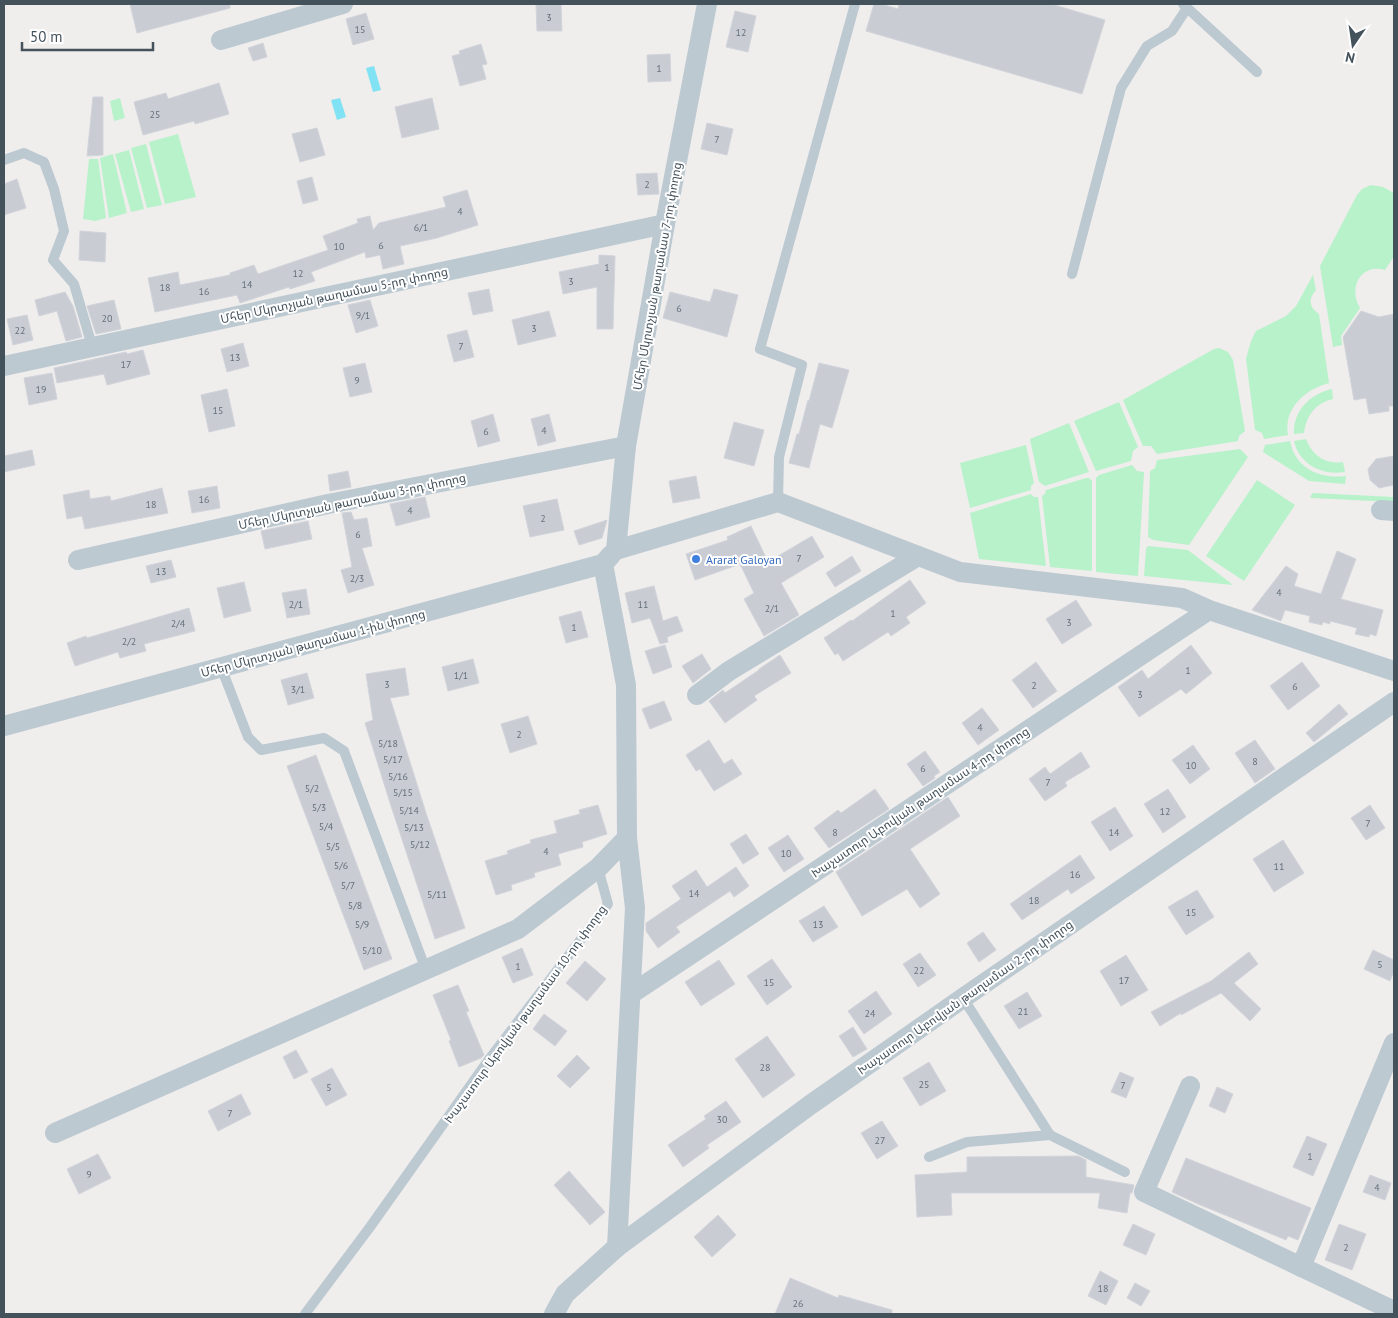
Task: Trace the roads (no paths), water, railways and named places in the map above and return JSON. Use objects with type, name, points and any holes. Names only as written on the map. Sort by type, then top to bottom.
[{"type":"street","points":[[220,40],[343,4]]},
{"type":"street","name":"Մհեր Մկրտչյան թաղամաս 7-րդ փողոց","points":[[610,557],[626,446],[665,224],[707,4]]},
{"type":"street","name":"Մհեր Մկրտչյան թաղամաս 5-րդ փողոց","points":[[4,366],[665,224]]},
{"type":"street","name":"Մհեր Մկրտչյան թաղամաս 3-րդ փողոց","points":[[78,560],[328,504],[626,446]]},
{"type":"street","points":[[778,502],[960,572],[1182,598],[1208,610],[1394,671]]},
{"type":"street","name":"Մհեր Մկրտչյան թաղամաս 1-ին փողոց","points":[[4,726],[610,557],[778,502]]},
{"type":"street","points":[[697,695],[738,666],[918,556]]},
{"type":"street","points":[[610,557],[626,685],[627,838],[635,908],[617,1247]]},
{"type":"street","name":"Խաչատուր Աբովյան թաղամաս 4-րդ փողոց","points":[[631,994],[1208,610]]},
{"type":"street","name":"Խաչատուր Աբովյան թաղամաս 2-րդ փողոց","points":[[554,1314],[565,1294],[617,1247],[810,1105],[1394,702]]},
{"type":"street","points":[[55,1133],[518,929],[598,868],[627,838]]},
{"type":"street","points":[[1301,1267],[1394,1043]]},
{"type":"street","points":[[1190,1086],[1144,1192],[1394,1311]]},
{"type":"lane","points":[[778,502],[779,457],[802,366],[760,349],[855,4]]},
{"type":"lane","points":[[1072,274],[1121,88],[1148,46],[1172,31],[1185,6],[1257,72]]},
{"type":"lane","points":[[4,160],[24,153],[44,162],[54,189],[64,231],[53,260],[74,284],[92,346]]},
{"type":"lane","points":[[221,667],[248,737],[262,750],[324,738],[344,751],[426,970]]},
{"type":"lane","name":"Խաչատուր Աբովյան թաղամաս 10-րդ փողոց","points":[[305,1314],[370,1227],[490,1058],[608,904],[598,868]]},
{"type":"lane","points":[[963,998],[1050,1135]]},
{"type":"lane","points":[[929,1157],[967,1142],[1050,1135],[1125,1172]]},
{"type":"water","points":[[374,66],[381,90],[373,92],[366,68]]},
{"type":"water","points":[[340,98],[346,117],[337,120],[331,100]]},
{"type":"place","name":"Ararat Galoyan","points":[[696,559]]}]
